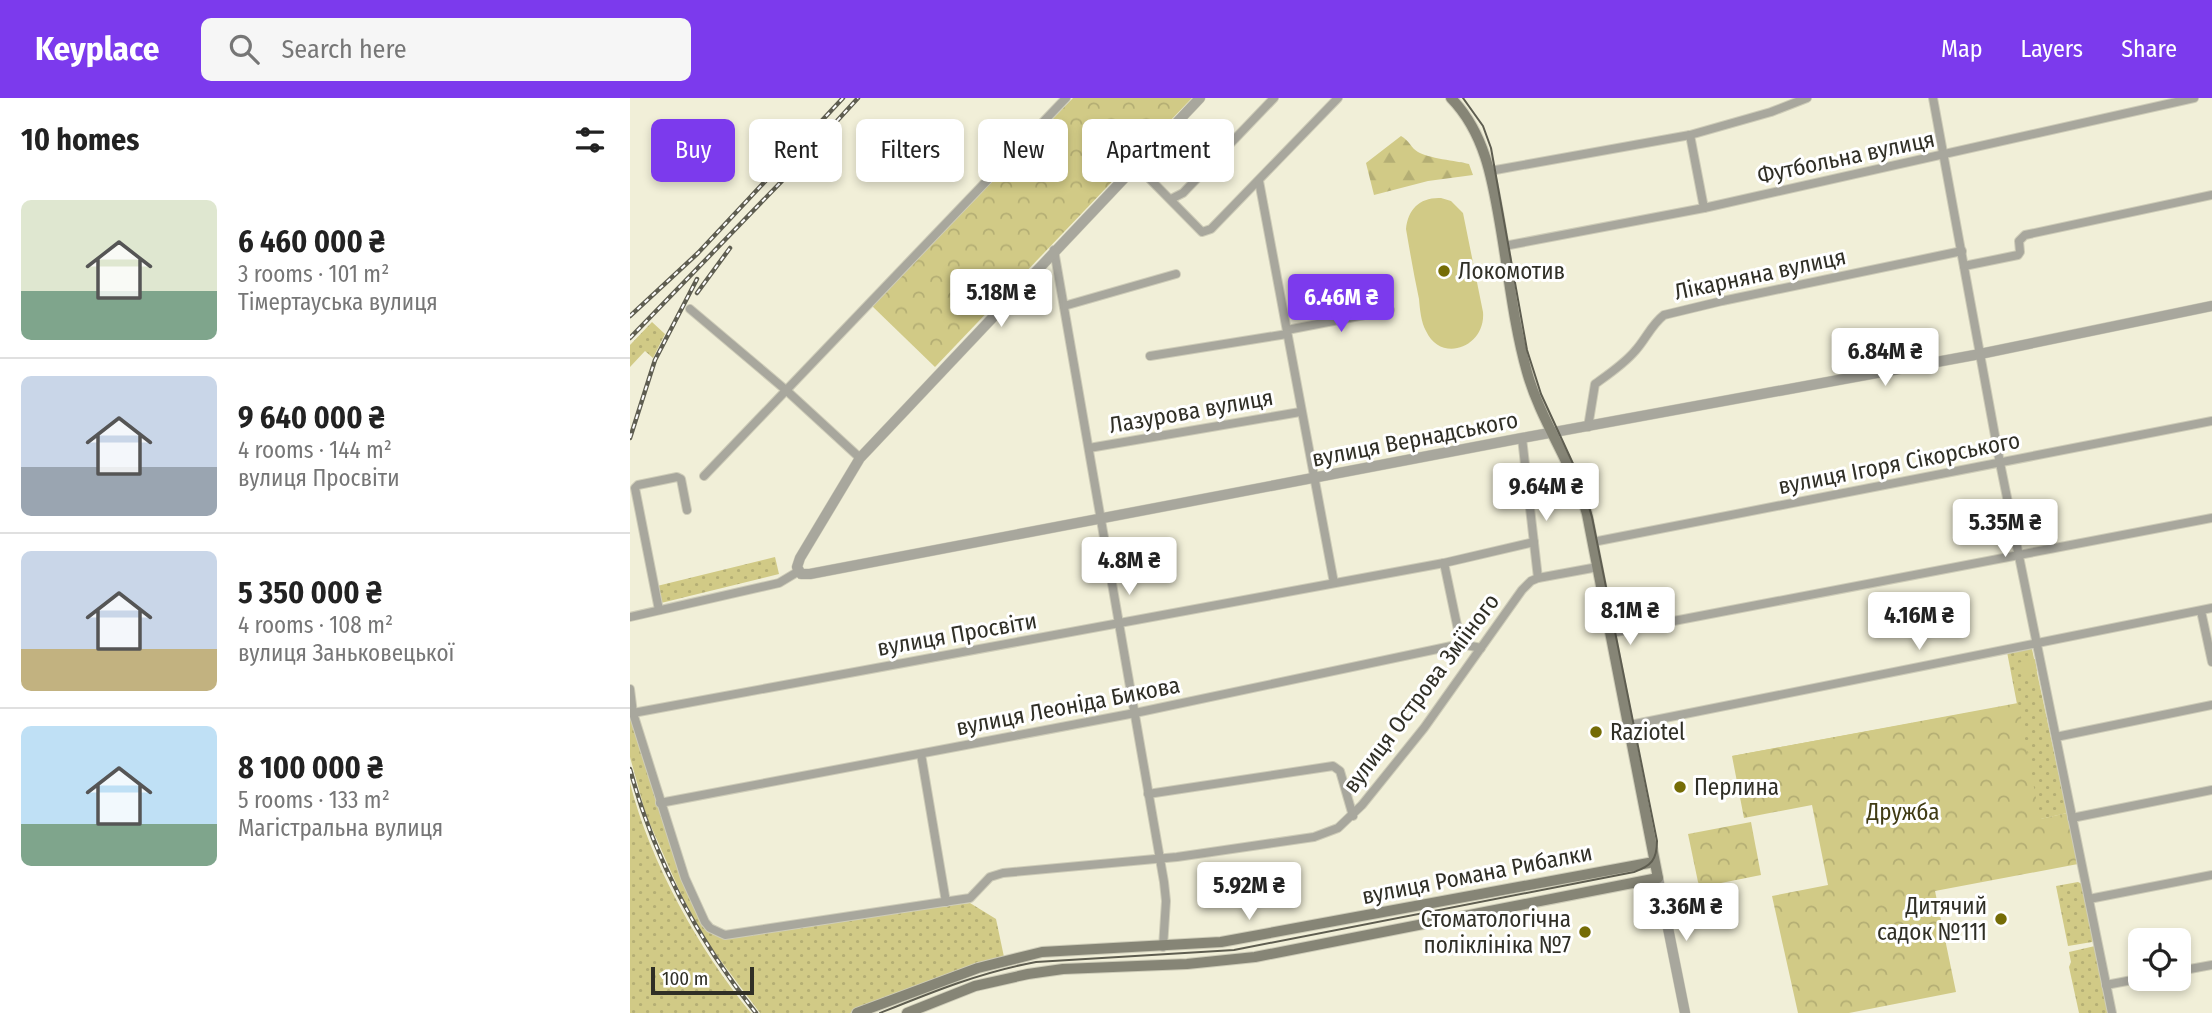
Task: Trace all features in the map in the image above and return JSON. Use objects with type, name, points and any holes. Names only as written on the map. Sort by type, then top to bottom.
[{"type":"main road","points":[[1451,98],[1473,127],[1490,171],[1527,373],[1583,499],[1630,725],[1657,878]]},
{"type":"main road","name":"вулиця Романа Рибалки","points":[[857,1013],[1005,959],[1042,952],[1221,943],[1654,862]]},
{"type":"main road","name":"вулиця Романа Рибалки","points":[[907,1013],[975,986],[1028,974],[1063,969],[1187,964],[1255,957],[1657,878]]},
{"type":"street","points":[[704,476],[1066,98]]},
{"type":"street","points":[[1180,119],[1200,98]]},
{"type":"street","points":[[1171,199],[1183,193],[1274,98]]},
{"type":"street","points":[[1152,182],[1202,232],[1206,231],[1259,181],[1338,98]]},
{"type":"street","points":[[1490,171],[1690,135],[1770,113],[1804,98]]},
{"type":"street","points":[[1933,98],[2000,463],[2112,1013]]},
{"type":"street","name":"Футбольна вулиця","points":[[1504,246],[1704,208],[2194,98]]},
{"type":"street","points":[[1690,135],[1704,208]]},
{"type":"street","points":[[1259,181],[1334,583]]},
{"type":"street","points":[[799,571],[800,558],[860,458],[1120,182]]},
{"type":"street","points":[[1964,266],[2018,255],[2019,241],[2025,235],[2212,195]]},
{"type":"street","points":[[1054,250],[1160,859],[1166,901],[1163,947]]},
{"type":"street","name":"Лікарняна вулиця","points":[[1588,427],[1595,384],[1636,351],[1664,315],[1722,300],[1962,251]]},
{"type":"street","points":[[1064,306],[1176,274]]},
{"type":"street","name":"вулиця Вернадського","points":[[630,619],[779,583],[799,571],[801,574],[810,574],[1980,354],[2212,306]]},
{"type":"street","points":[[690,309],[787,391],[860,458]]},
{"type":"street","points":[[1150,356],[1287,332],[1390,310]]},
{"type":"street","name":"Лазурова вулиця","points":[[1089,447],[1300,412]]},
{"type":"street","name":"вулиця Ігоря Сікорського","points":[[1593,542],[2212,421]]},
{"type":"street","points":[[1522,439],[1538,578],[1598,567]]},
{"type":"street","points":[[659,610],[635,488],[638,485],[677,477],[681,479],[687,510]]},
{"type":"street","points":[[1611,633],[2212,518]]},
{"type":"street","name":"вулиця Просвіти","points":[[633,713],[1444,563],[1534,542]]},
{"type":"street","points":[[1444,563],[1461,643]]},
{"type":"street","name":"вулиця Острова Зміїного","points":[[660,803],[685,878],[705,922],[716,932],[735,935],[970,898],[990,877],[1003,873],[1160,859],[1314,837],[1338,828],[1353,816],[1429,721],[1522,590],[1538,578]]},
{"type":"street","points":[[1630,725],[2212,608]]},
{"type":"street","points":[[2201,611],[2212,662]]},
{"type":"street","name":"вулиця Леоніда Бикова","points":[[660,803],[1135,713],[1461,643],[1481,648]]},
{"type":"street","points":[[630,689],[633,713],[660,803]]},
{"type":"street","points":[[2056,737],[2212,705]]},
{"type":"street","points":[[921,754],[946,902]]},
{"type":"street","points":[[1148,794],[1333,765],[1340,771],[1353,816]]},
{"type":"street","points":[[2072,818],[2212,790]]},
{"type":"street","points":[[2088,899],[2212,875]]},
{"type":"street","points":[[1657,878],[1685,1013]]},
{"type":"street","points":[[2191,969],[2212,965]]},
{"type":"street","points":[[2106,985],[2128,981]]},
{"type":"green space","points":[[1073,98],[1192,98],[1172,119],[1082,119],[1082,182],[1112,182],[935,367],[872,306],[992,182],[1068,182],[1068,119],[1053,119]]},
{"type":"green space","points":[[1401,136],[1422,154],[1469,164],[1473,175],[1428,181],[1374,195],[1366,163]]},
{"type":"green space","name":"Локомотив","points":[[1441,198],[1451,201],[1463,213],[1483,312],[1482,324],[1477,334],[1470,342],[1451,349],[1433,341],[1424,327],[1406,229],[1409,216],[1416,206],[1427,200]]},
{"type":"green space","points":[[652,322],[665,334],[653,358],[645,351],[630,367],[630,345]]},
{"type":"green space","points":[[775,557],[779,574],[661,603],[657,586]]},
{"type":"green space","points":[[2032,649],[2067,813],[1996,829],[1732,756],[2017,704],[2007,652]]},
{"type":"green space","points":[[2035,659],[2037,671],[2019,674],[2017,663]]},
{"type":"green space","points":[[630,699],[684,880],[715,934],[970,903],[996,919],[1004,957],[931,981],[850,1013],[760,1013],[706,941],[680,892],[646,815],[630,757]]},
{"type":"green space","name":"Дружба","points":[[2018,703],[2040,819],[2067,813],[2078,864],[1935,891],[1956,992],[1849,1013],[1798,1013],[1772,896],[1828,885],[1812,805],[1744,818],[1732,756]]},
{"type":"green space","points":[[630,783],[650,843],[678,904],[713,962],[751,1013],[630,1013]]},
{"type":"green space","points":[[1751,822],[1761,875],[1701,887],[1688,834]]},
{"type":"green space","points":[[2078,882],[2082,884],[2094,938],[2092,942],[2068,946],[2056,886]]},
{"type":"green space","points":[[2095,946],[2108,1013],[2079,1013],[2069,967],[2069,952]]},
{"type":"tram line","points":[[880,1013],[976,977],[1036,962],[1234,950],[1634,872],[1652,861],[1657,841],[1592,517],[1581,481],[1541,394],[1527,350],[1491,148],[1483,126],[1463,98]]},
{"type":"railway","points":[[630,316],[698,253],[843,98]]},
{"type":"railway","points":[[630,338],[858,98]]},
{"type":"railway","points":[[697,293],[730,248]]},
{"type":"railway","points":[[630,438],[655,360],[697,279]]},
{"type":"railway","points":[[630,769],[652,835],[680,897],[715,957],[756,1013]]},
{"type":"place","name":"Локомотив","points":[[1444,271]]},
{"type":"place","name":"Raziotel","points":[[1596,732]]},
{"type":"place","name":"Перлина","points":[[1680,787]]},
{"type":"place","name":"Дитячий садок №111","points":[[2001,919]]},
{"type":"place","name":"Стоматологічна поліклініка №7","points":[[1585,932]]}]
